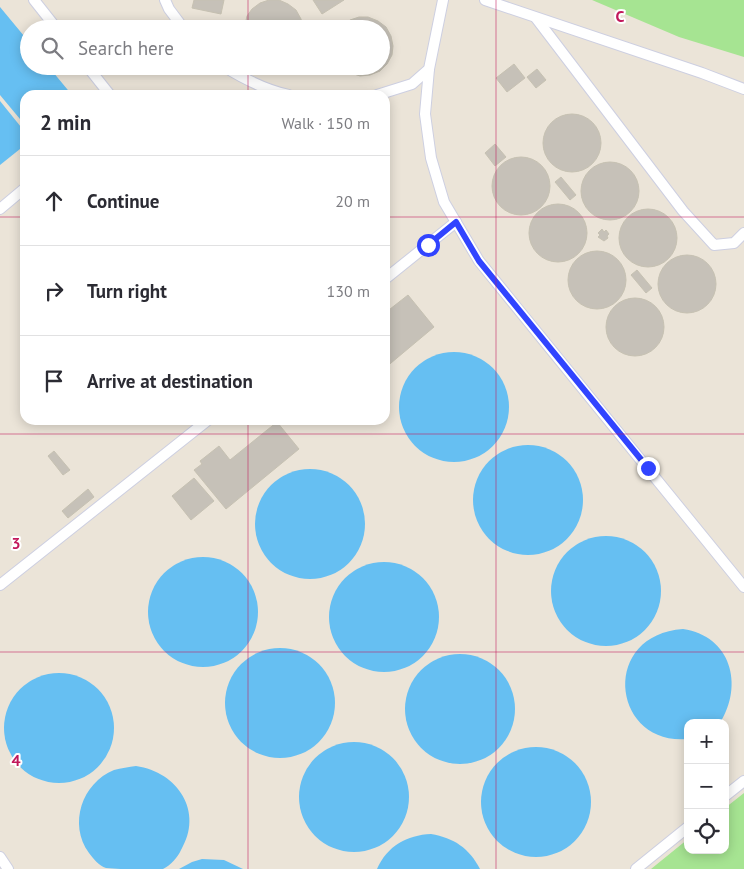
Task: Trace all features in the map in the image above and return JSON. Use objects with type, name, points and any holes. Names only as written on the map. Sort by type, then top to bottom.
[{"type":"lane","points":[[34,0],[50,20]]},
{"type":"lane","points":[[165,0],[177,20]]},
{"type":"lane","points":[[443,0],[429,69],[425,114],[432,158],[444,202],[479,261],[744,587]]},
{"type":"lane","points":[[485,0],[744,88]]},
{"type":"lane","points":[[536,18],[683,211],[714,245],[734,242],[744,233]]},
{"type":"lane","points":[[390,91],[412,84],[429,69]]},
{"type":"lane","points":[[94,75],[106,90]]},
{"type":"lane","points":[[237,75],[248,82],[271,90]]},
{"type":"lane","points":[[0,209],[20,192]]},
{"type":"lane","points":[[390,275],[456,222]]},
{"type":"lane","points":[[0,585],[202,425]]},
{"type":"lane","points":[[729,793],[744,781]]},
{"type":"lane","points":[[636,869],[684,830]]},
{"type":"lane","points":[[0,857],[8,869]]},
{"type":"green space","points":[[592,0],[744,0],[744,57],[679,37]]},
{"type":"green space","points":[[744,793],[744,869],[651,869],[684,842],[684,854],[729,854],[729,805]]},
{"type":"water","points":[[0,7],[20,31],[20,75],[55,75],[68,90],[20,90],[20,119],[0,95]]},
{"type":"water","points":[[0,101],[20,126],[20,149],[0,165]]},
{"type":"water","points":[[454,352],[475,356],[493,368],[505,386],[509,407],[505,428],[493,446],[475,458],[454,462],[433,458],[415,446],[403,428],[399,407],[403,386],[415,368],[433,356]]},
{"type":"water","points":[[528,445],[549,449],[567,461],[579,479],[583,500],[579,521],[567,539],[549,551],[528,555],[507,551],[489,539],[477,521],[473,500],[477,479],[489,461],[507,449]]},
{"type":"water","points":[[310,469],[331,473],[349,485],[361,503],[365,524],[361,545],[349,563],[331,575],[310,579],[289,575],[271,563],[259,545],[255,524],[259,503],[271,485],[289,473]]},
{"type":"water","points":[[606,536],[627,540],[645,552],[657,570],[661,591],[657,612],[645,630],[627,642],[606,646],[585,642],[567,630],[555,612],[551,591],[555,570],[567,552],[585,540]]},
{"type":"water","points":[[203,557],[224,561],[242,573],[254,591],[258,612],[254,633],[242,651],[224,663],[203,667],[182,663],[164,651],[152,633],[148,612],[152,591],[164,573],[182,561]]},
{"type":"water","points":[[384,562],[405,566],[423,578],[435,596],[439,617],[435,638],[423,656],[405,668],[384,672],[363,668],[345,656],[333,638],[329,617],[333,596],[345,578],[363,566]]},
{"type":"water","points":[[683,629],[699,633],[712,641],[722,652],[728,664],[731,678],[731,693],[722,719],[684,719],[684,739],[663,737],[643,726],[631,709],[626,689],[628,668],[638,650],[656,636]]},
{"type":"water","points":[[280,648],[301,652],[319,664],[331,682],[335,703],[331,724],[319,742],[301,754],[280,758],[259,754],[241,742],[229,724],[225,703],[229,682],[241,664],[259,652]]},
{"type":"water","points":[[460,654],[481,658],[499,670],[511,688],[515,709],[511,730],[499,748],[481,760],[460,764],[439,760],[421,748],[409,730],[405,709],[409,688],[421,670],[439,658]]},
{"type":"water","points":[[59,673],[80,677],[98,689],[110,707],[114,728],[110,749],[98,767],[80,779],[59,783],[38,779],[20,767],[8,749],[4,728],[8,707],[20,689],[38,677]]},
{"type":"water","points":[[354,742],[375,746],[393,758],[405,776],[409,797],[405,818],[393,836],[375,848],[354,852],[333,848],[315,836],[303,818],[299,797],[303,776],[315,758],[333,746]]},
{"type":"water","points":[[536,747],[557,751],[575,763],[587,781],[591,802],[587,823],[575,841],[557,853],[536,857],[515,853],[497,841],[485,823],[481,802],[485,781],[497,763],[515,751]]},
{"type":"water","points":[[136,766],[164,776],[175,785],[183,796],[188,808],[190,822],[187,836],[178,855],[171,864],[163,869],[117,869],[103,867],[96,862],[83,842],[79,817],[86,794],[103,776],[114,770]]},
{"type":"water","points":[[431,834],[447,838],[460,845],[471,855],[480,869],[377,869],[386,854],[399,843],[406,839]]},
{"type":"water","points":[[202,859],[224,860],[243,869],[179,869]]},
{"type":"building","points":[[194,0],[224,0],[221,14],[192,8]]},
{"type":"building","points":[[269,0],[279,0],[296,10],[301,20],[246,20],[252,9],[260,3]]},
{"type":"building","points":[[313,0],[344,0],[322,14]]},
{"type":"building","points":[[368,17],[376,20],[350,20]]},
{"type":"building","points":[[390,34],[393,46],[390,59]]},
{"type":"building","points":[[514,64],[525,78],[507,92],[496,78]]},
{"type":"building","points":[[537,69],[546,80],[536,88],[527,77]]},
{"type":"building","points":[[572,114],[583,116],[596,127],[601,143],[599,154],[588,167],[572,172],[561,170],[548,159],[543,143],[545,132],[556,119]]},
{"type":"building","points":[[495,144],[506,157],[495,166],[485,153]]},
{"type":"building","points":[[521,157],[532,159],[545,170],[550,186],[548,197],[537,210],[521,215],[510,213],[497,202],[492,186],[494,175],[505,162]]},
{"type":"building","points":[[610,162],[621,164],[634,175],[639,191],[637,202],[626,215],[610,220],[599,218],[586,207],[581,191],[583,180],[594,167]]},
{"type":"building","points":[[561,177],[576,195],[570,200],[555,182]]},
{"type":"building","points":[[558,204],[569,206],[582,217],[587,233],[585,244],[574,257],[558,262],[547,260],[534,249],[529,233],[531,222],[542,209]]},
{"type":"building","points":[[648,209],[659,211],[672,222],[677,238],[675,249],[664,262],[648,267],[637,265],[624,254],[619,238],[621,227],[632,214]]},
{"type":"building","points":[[602,229],[604,232],[606,230],[609,234],[608,238],[604,241],[598,237],[600,235],[598,233]]},
{"type":"building","points":[[597,251],[608,253],[621,264],[626,280],[624,291],[613,304],[597,309],[586,307],[573,296],[568,280],[570,269],[581,256]]},
{"type":"building","points":[[687,255],[698,257],[711,268],[716,284],[714,295],[703,308],[687,313],[676,311],[663,300],[658,284],[660,273],[671,260]]},
{"type":"building","points":[[637,270],[652,288],[646,293],[631,275]]},
{"type":"building","points":[[408,295],[434,327],[390,364],[390,309]]},
{"type":"building","points":[[635,298],[646,300],[659,311],[664,327],[662,338],[651,351],[635,356],[624,354],[611,343],[606,327],[608,316],[619,303]]},
{"type":"building","points":[[273,425],[279,425],[299,449],[226,509],[194,470],[202,464],[200,461],[219,446],[230,460]]},
{"type":"building","points":[[54,451],[70,470],[63,475],[48,456]]},
{"type":"building","points":[[194,478],[214,501],[191,520],[172,496]]},
{"type":"building","points":[[88,489],[94,497],[68,518],[62,511]]},
{"type":"route","points":[[428,245],[456,222],[479,261],[648,468]]}]
